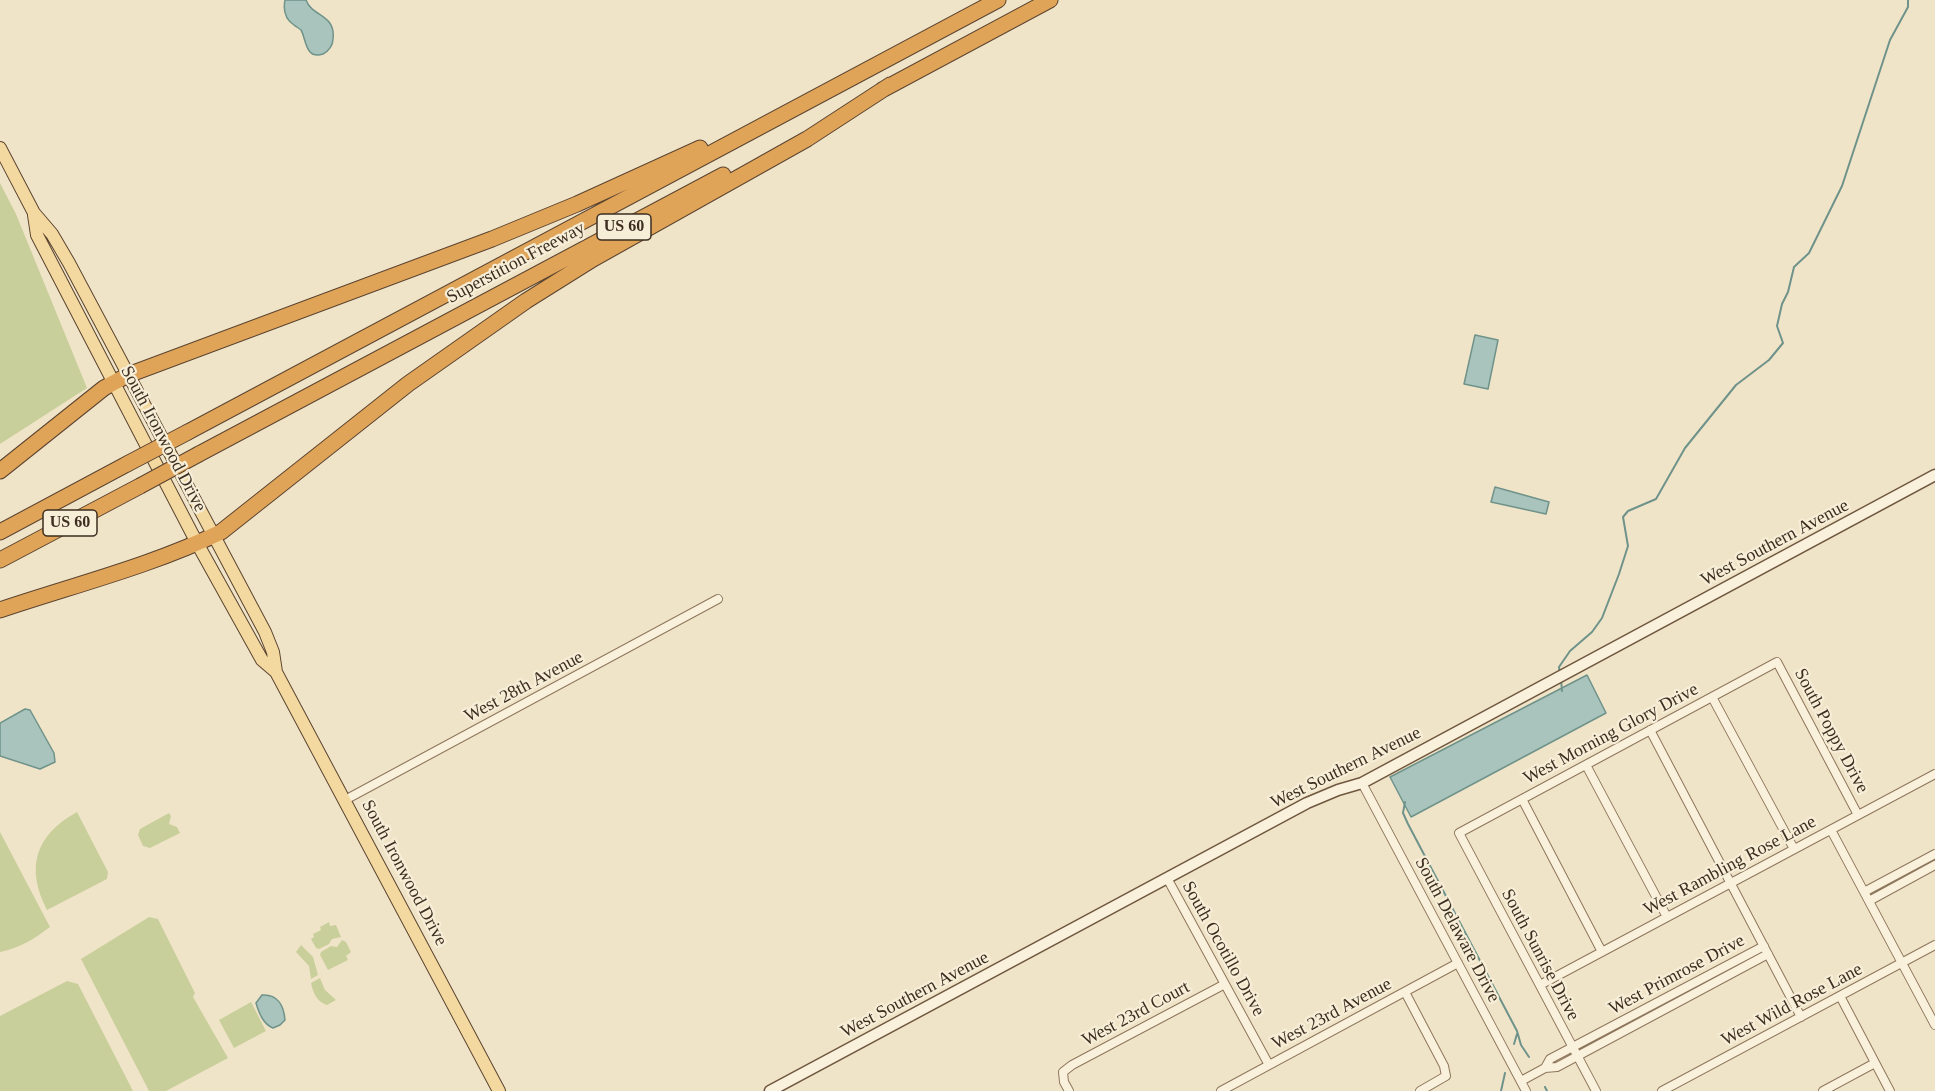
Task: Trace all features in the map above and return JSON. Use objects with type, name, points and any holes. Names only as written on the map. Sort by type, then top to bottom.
[{"type":"highway","name":"Superstition Freeway","points":[[0,532],[998,0]]},
{"type":"highway","name":"Superstition Freeway","points":[[0,560],[1050,0]]},
{"type":"highway","points":[[0,610],[91,581],[197,543],[221,532],[408,384],[526,301],[593,259],[807,139],[890,85]]},
{"type":"highway","points":[[0,471],[104,388],[128,375],[492,239],[800,106]]},
{"type":"main road","name":"South Ironwood Drive","points":[[0,148],[34,213],[52,234],[69,263],[265,632],[273,652],[276,672],[499,1091]]},
{"type":"main road","name":"South Ironwood Drive","points":[[34,213],[37,235],[197,543],[262,660],[276,672]]},
{"type":"main road","name":"West Southern Avenue","points":[[771,1091],[1307,804],[1338,790],[1362,783],[1935,475]]},
{"type":"street","name":"West 28th Avenue","points":[[345,800],[718,599]]},
{"type":"street","name":"West Morning Glory Drive","points":[[1459,833],[1777,662]]},
{"type":"street","name":"South Poppy Drive","points":[[1777,662],[1858,815]]},
{"type":"street","points":[[1712,696],[1794,849]]},
{"type":"street","points":[[1650,730],[1801,1017]]},
{"type":"street","points":[[1586,765],[1667,917]]},
{"type":"street","name":"West Rambling Rose Lane","points":[[1540,985],[1935,774]]},
{"type":"street","name":"South Delaware Drive","points":[[1362,783],[1526,1091]]},
{"type":"street","points":[[1522,799],[1602,952]]},
{"type":"street","points":[[1831,830],[1935,1025]]},
{"type":"street","name":"South Sunrise Drive","points":[[1459,833],[1596,1091]]},
{"type":"street","points":[[1864,892],[1935,854]]},
{"type":"street","points":[[1869,901],[1935,865]]},
{"type":"street","name":"South Ocotillo Drive","points":[[1167,878],[1269,1065]]},
{"type":"street","name":"West Wild Rose Lane","points":[[1662,1091],[1935,945]]},
{"type":"street","name":"West Primrose Drive","points":[[1545,1068],[1550,1059],[1764,946]]},
{"type":"street","name":"West Primrose Drive","points":[[1519,1077],[1545,1068],[1557,1067],[1768,954]]},
{"type":"street","name":"West 23rd Avenue","points":[[1221,1091],[1458,963]]},
{"type":"street","name":"West 23rd Court","points":[[1069,1091],[1064,1082],[1063,1072],[1072,1065],[1225,984]]},
{"type":"street","points":[[1405,992],[1444,1066],[1446,1076],[1419,1091]]},
{"type":"street","points":[[1840,996],[1890,1091]]},
{"type":"street","points":[[1823,1091],[1875,1063]]},
{"type":"green space","points":[[0,183],[16,214],[87,388],[0,444]]},
{"type":"green space","points":[[77,812],[108,872],[107,879],[47,910],[36,880],[38,854],[43,842],[52,831]]},
{"type":"green space","points":[[169,813],[171,816],[169,824],[177,827],[180,833],[150,848],[143,846],[138,835],[140,829]]},
{"type":"green space","points":[[0,832],[50,927],[14,948],[0,952]]},
{"type":"green space","points":[[149,917],[158,919],[195,993],[193,997],[228,1058],[166,1091],[149,1091],[81,959]]},
{"type":"green space","points":[[329,922],[330,926],[336,925],[341,937],[332,939],[329,944],[319,949],[316,948],[311,939],[314,937],[313,934]]},
{"type":"green space","points":[[342,940],[346,942],[351,952],[346,956],[348,960],[328,970],[320,955],[321,952],[331,946],[337,947]]},
{"type":"green space","points":[[301,945],[313,957],[318,975],[311,979],[309,966],[296,952]]},
{"type":"green space","points":[[320,978],[325,990],[336,1000],[327,1005],[318,999],[312,987],[311,983]]},
{"type":"green space","points":[[67,981],[78,984],[133,1091],[0,1091],[0,1016]]},
{"type":"green space","points":[[251,1002],[266,1031],[234,1048],[219,1020]]},
{"type":"water","points":[[285,0],[306,0],[313,10],[327,20],[333,31],[333,39],[327,51],[317,55],[309,51],[301,30],[287,17]]},
{"type":"water","points":[[1475,335],[1498,340],[1488,389],[1464,384]]},
{"type":"water","points":[[1495,487],[1549,502],[1546,514],[1491,502]]},
{"type":"water","points":[[1587,675],[1606,713],[1411,817],[1390,777]]},
{"type":"water","points":[[25,709],[30,710],[54,753],[55,762],[40,769],[0,756],[0,723]]},
{"type":"water","points":[[262,995],[276,999],[282,1006],[285,1020],[280,1025],[273,1028],[262,1018],[256,1003]]},
{"type":"waterway","points":[[1560,674],[1559,667],[1570,651],[1592,632],[1602,618],[1628,546],[1623,517],[1628,511],[1656,499],[1685,448],[1736,385],[1769,360],[1783,343],[1777,326],[1794,267],[1809,253],[1842,186],[1890,40],[1908,7],[1908,0]]},
{"type":"waterway","points":[[1561,679],[1562,691]]},
{"type":"waterway","points":[[1405,802],[1403,813],[1408,824],[1529,1057]]},
{"type":"waterway","points":[[1514,1044],[1517,1034]]},
{"type":"waterway","points":[[1501,1091],[1505,1073]]},
{"type":"waterway","points":[[1545,1087],[1547,1091]]}]
